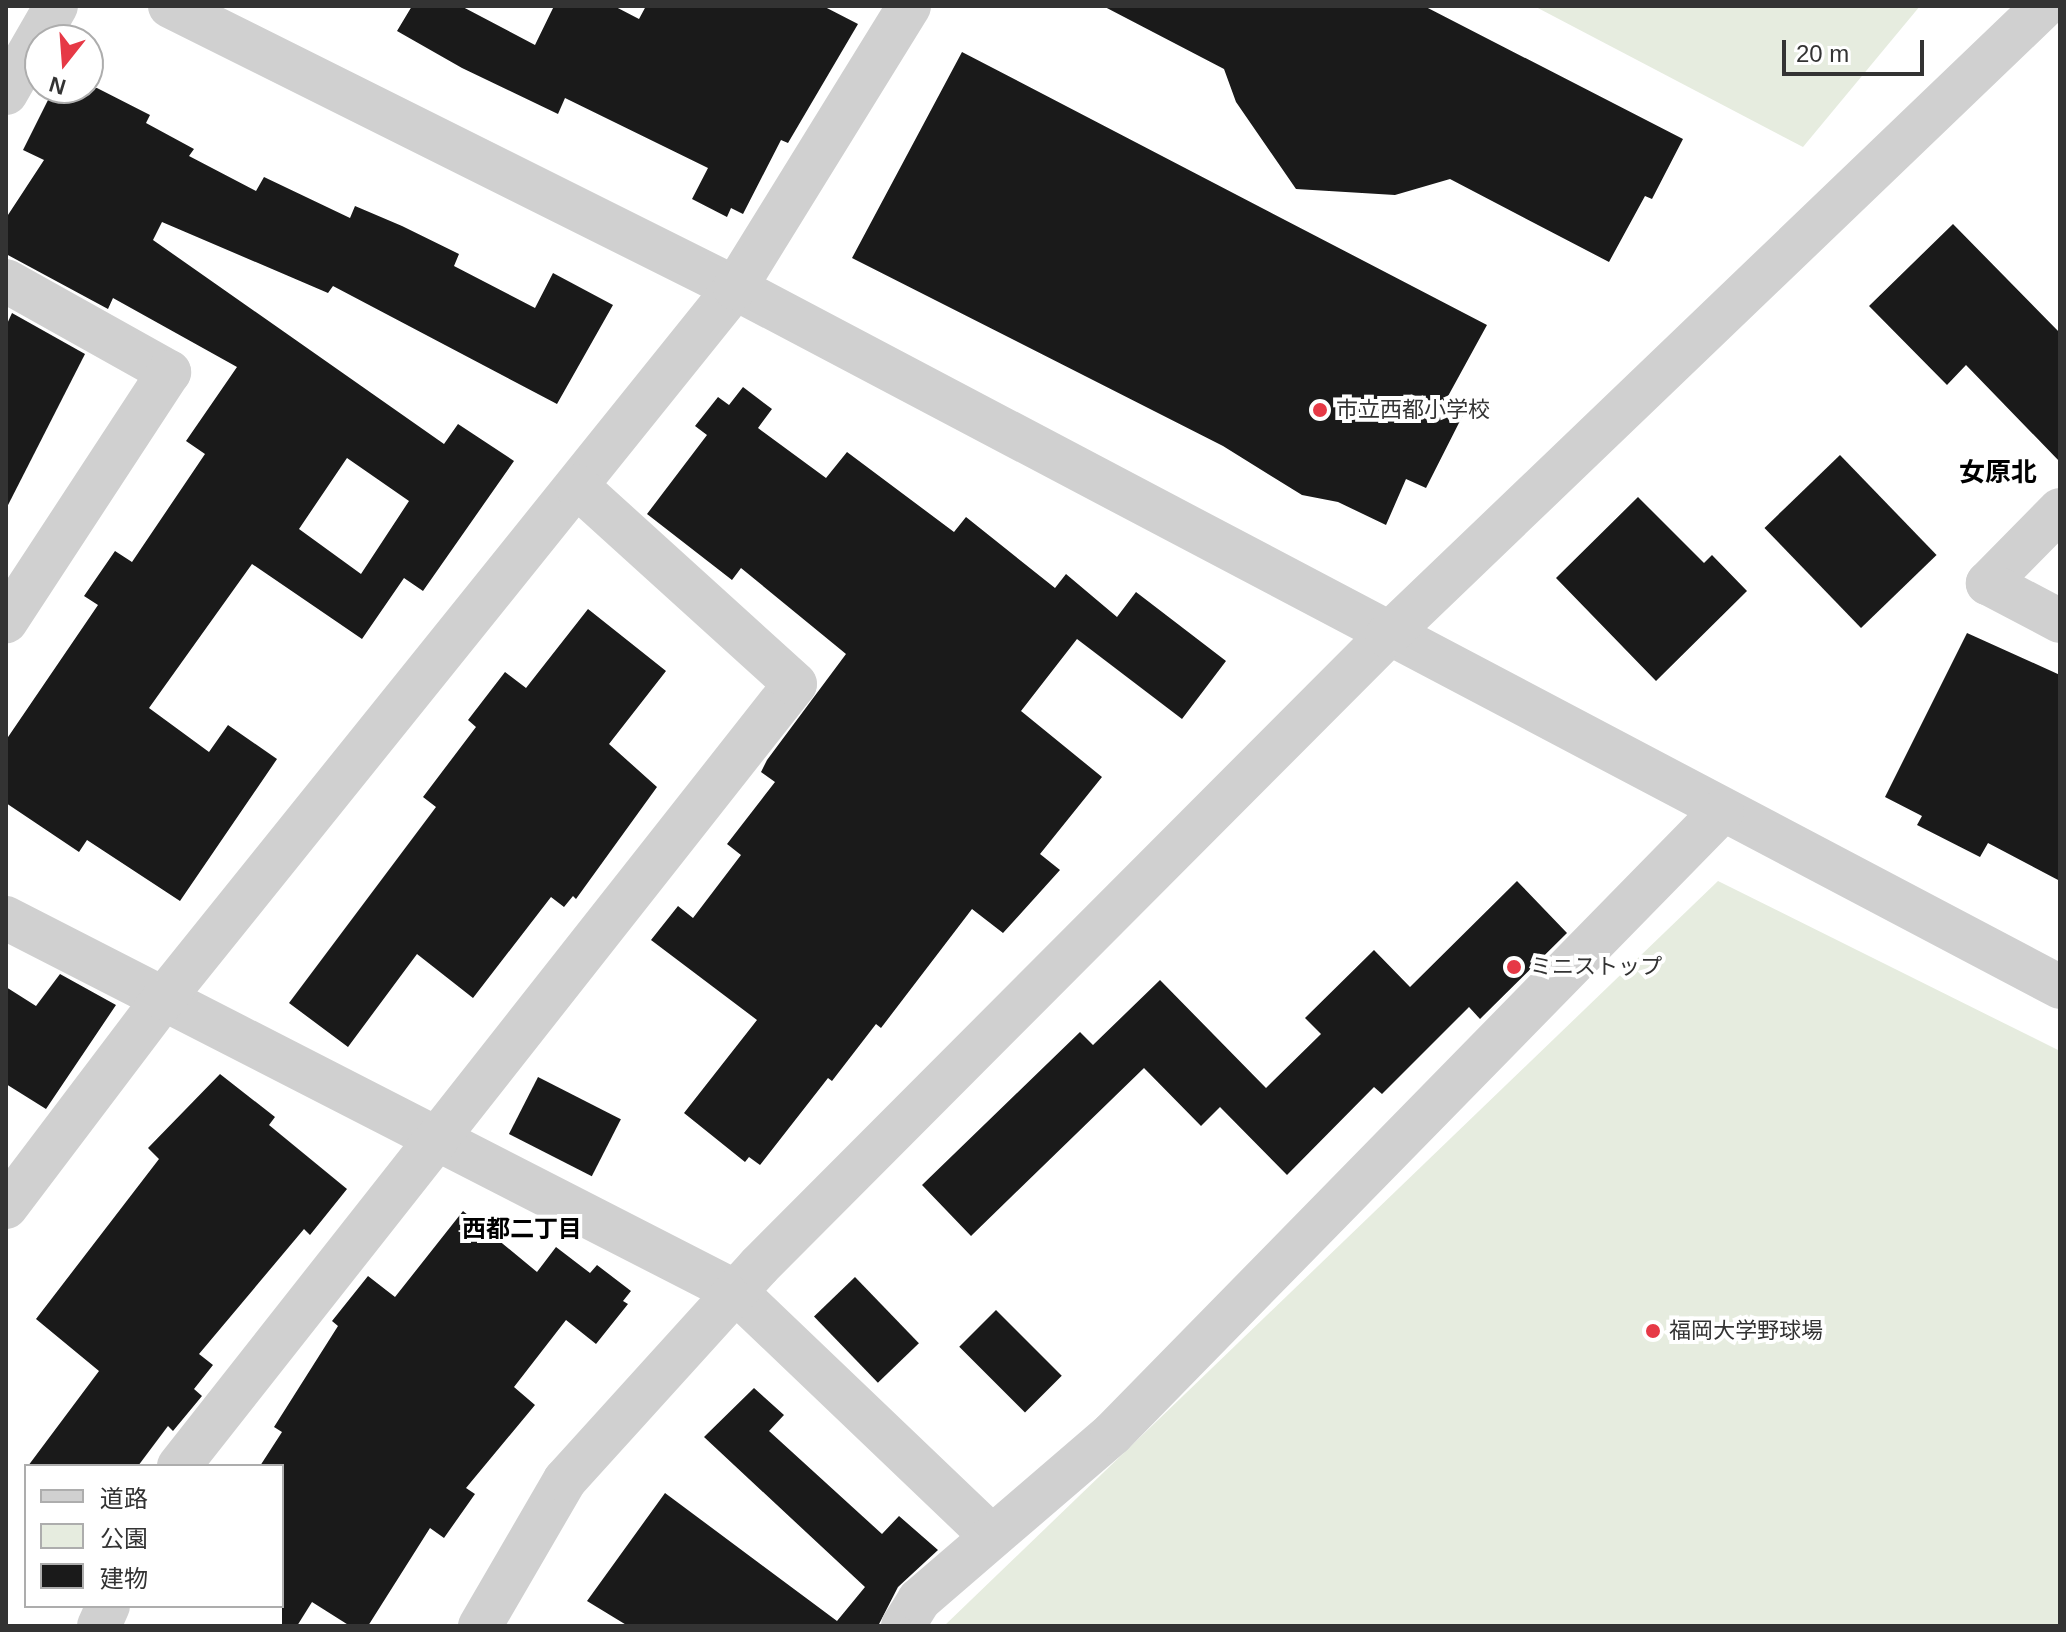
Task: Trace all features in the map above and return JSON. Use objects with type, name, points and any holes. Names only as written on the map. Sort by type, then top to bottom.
[{"type":"street","points":[[6,93],[56,6]]},
{"type":"street","points":[[170,6],[735,288],[1387,636],[2060,987]]},
{"type":"street","points":[[6,1207],[164,998],[735,288],[909,6]]},
{"type":"street","points":[[480,1626],[565,1480],[736,1292],[1387,636],[2044,6]]},
{"type":"street","points":[[6,281],[169,372],[8,612]]},
{"type":"street","points":[[181,1464],[439,1140],[795,684],[577,486]]},
{"type":"street","points":[[2060,510],[1988,583],[2060,621]]},
{"type":"street","points":[[903,1626],[919,1600],[1112,1434],[1722,811]]},
{"type":"street","points":[[6,918],[736,1292],[992,1537]]},
{"type":"green space","points":[[1534,6],[1920,6],[1803,147]]},
{"type":"green space","name":"福岡大学野球場","points":[[1718,881],[2060,1051],[2060,1626],[944,1626]]},
{"type":"building","points":[[412,6],[461,6],[535,45],[554,6],[614,6],[639,19],[646,6],[823,6],[858,24],[788,143],[781,140],[743,214],[731,208],[727,217],[692,199],[708,168],[565,98],[558,114],[462,68],[397,31]]},
{"type":"building","points":[[1103,6],[1424,6],[1683,139],[1652,199],[1645,196],[1609,262],[1450,179],[1395,195],[1296,189],[1236,102],[1224,69]]},
{"type":"building","points":[[962,52],[1487,325],[1447,398],[1465,411],[1426,488],[1406,479],[1386,525],[1338,502],[1302,495],[1223,446],[852,258]]},
{"type":"building","points":[[104,92],[150,115],[146,123],[194,149],[189,156],[256,191],[264,177],[350,218],[355,206],[459,254],[454,266],[535,308],[553,273],[613,305],[557,404],[333,286],[328,293],[162,222],[153,240],[444,444],[458,424],[514,461],[423,591],[404,578],[362,639],[252,564],[149,708],[209,752],[228,725],[277,759],[180,901],[87,840],[79,852],[6,803],[6,740],[98,605],[84,596],[115,551],[132,562],[205,454],[186,441],[237,367],[113,298],[108,309],[6,254],[6,218],[44,160],[23,150],[46,104],[104,104]],"holes":[[[347,458],[409,501],[361,574],[299,529]]]},
{"type":"building","points":[[1953,224],[2060,333],[2060,462],[1966,365],[1947,385],[1869,306]]},
{"type":"building","points":[[12,313],[85,354],[6,509],[6,326]]},
{"type":"building","points":[[743,387],[772,409],[758,428],[826,478],[847,452],[954,532],[966,517],[1055,588],[1066,574],[1117,617],[1136,592],[1226,661],[1182,719],[1077,639],[1021,711],[1102,777],[1040,854],[1060,870],[1003,933],[972,909],[881,1028],[876,1024],[832,1081],[828,1078],[760,1165],[749,1157],[745,1162],[684,1113],[757,1020],[651,940],[678,906],[693,918],[741,855],[727,844],[775,782],[761,772],[767,760],[846,654],[741,568],[732,580],[647,514],[707,435],[695,426],[718,397],[729,405]]},
{"type":"building","points":[[1840,455],[1937,555],[1861,628],[1764,528]]},
{"type":"building","points":[[1638,497],[1704,563],[1712,555],[1747,591],[1656,681],[1556,578]]},
{"type":"building","points":[[588,609],[666,671],[609,744],[657,787],[576,899],[573,896],[564,907],[551,897],[473,998],[417,954],[348,1047],[289,1003],[436,807],[423,797],[476,727],[468,720],[505,672],[526,688]]},
{"type":"building","points":[[1967,633],[2060,675],[2060,881],[1988,843],[1980,857],[1917,825],[1922,816],[1885,797]]},
{"type":"building","points":[[1517,881],[1567,933],[1480,1019],[1469,1007],[1382,1094],[1374,1087],[1287,1175],[1220,1107],[1201,1126],[1144,1068],[971,1236],[922,1185],[1080,1032],[1093,1045],[1160,980],[1266,1088],[1321,1034],[1305,1018],[1374,950],[1410,987]]},
{"type":"building","points":[[60,974],[116,1005],[46,1109],[6,1084],[6,987],[36,1006]]},
{"type":"building","points":[[220,1074],[275,1117],[269,1125],[347,1189],[310,1235],[304,1229],[199,1354],[213,1365],[194,1389],[202,1396],[173,1431],[168,1426],[140,1464],[29,1464],[99,1371],[36,1319],[159,1159],[148,1148]]},
{"type":"building","points":[[538,1077],[621,1119],[592,1176],[509,1134]]},
{"type":"building","points":[[463,1211],[537,1272],[556,1247],[590,1273],[597,1265],[631,1291],[623,1301],[628,1304],[596,1344],[566,1320],[514,1387],[535,1405],[466,1488],[475,1494],[444,1538],[430,1528],[368,1626],[350,1626],[312,1602],[297,1626],[282,1626],[284,1464],[261,1464],[282,1432],[274,1427],[338,1326],[332,1321],[368,1276],[395,1297]]},
{"type":"building","points":[[855,1277],[919,1343],[878,1383],[814,1317]]},
{"type":"building","points":[[996,1310],[1062,1376],[1025,1413],[959,1347]]},
{"type":"building","points":[[754,1388],[784,1415],[769,1431],[882,1534],[899,1516],[938,1550],[898,1587],[878,1626],[628,1626],[587,1601],[665,1493],[837,1621],[865,1587],[704,1437]]},
{"type":"place","name":"市立西都小学校","points":[[1320,410]]},
{"type":"place","name":"ミニストップ","points":[[1514,967]]},
{"type":"place","name":"福岡大学野球場","points":[[1653,1331]]},
{"type":"district","name":"女原北","points":[[1998,473]]},
{"type":"district","name":"西都二丁目","points":[[522,1229]]}]
